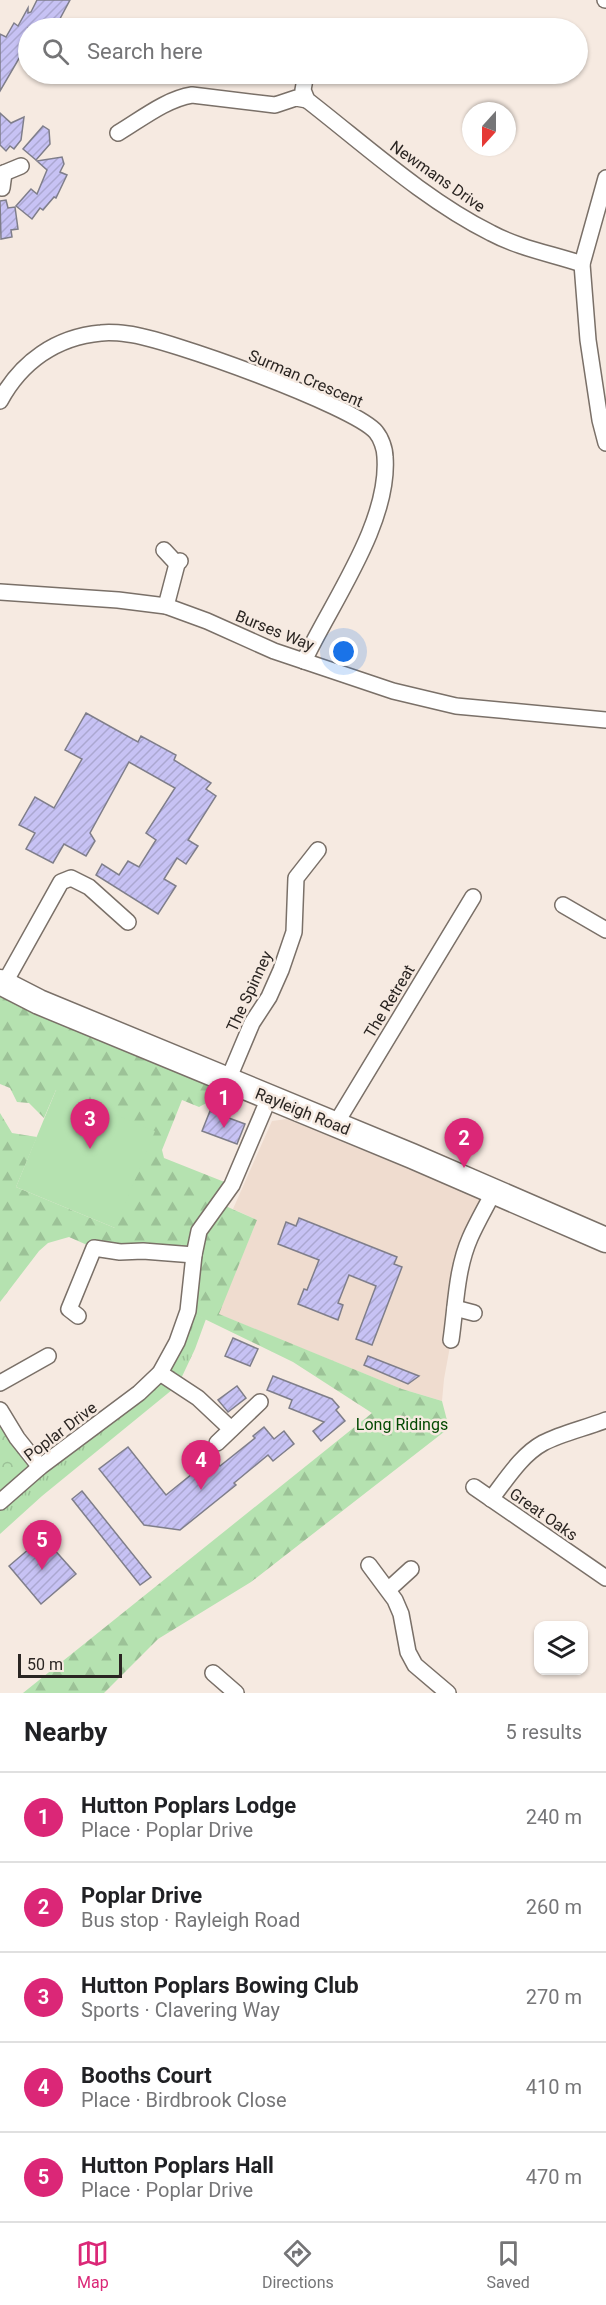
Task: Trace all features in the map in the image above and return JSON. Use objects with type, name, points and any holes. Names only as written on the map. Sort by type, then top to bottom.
[{"type":"main road","name":"Rayleigh Road","points":[[2,983],[39,1002],[494,1191],[606,1240]]},
{"type":"street","points":[[118,133],[185,96],[275,105],[296,98],[306,100],[304,84]]},
{"type":"street","name":"Newmans Drive","points":[[306,100],[464,219],[494,235],[582,264]]},
{"type":"street","points":[[2,177],[21,166]]},
{"type":"street","points":[[606,178],[582,264],[588,340],[600,420],[606,443]]},
{"type":"street","name":"Surman Crescent","points":[[0,400],[21,369],[55,346],[101,333],[129,334],[180,348],[250,372],[357,418],[376,431],[383,444],[385,473],[375,517],[357,558],[304,661]]},
{"type":"street","points":[[164,550],[178,563],[166,606]]},
{"type":"street","name":"Burses Way","points":[[0,592],[118,600],[166,606],[304,661],[393,691],[456,706],[606,720]]},
{"type":"street","name":"The Spinney","points":[[228,1080],[252,1023],[269,997],[291,942],[294,932],[296,878],[318,850]]},
{"type":"street","points":[[2,983],[61,882],[71,878],[89,887],[128,922]]},
{"type":"street","name":"The Retreat","points":[[335,1125],[473,897]]},
{"type":"street","points":[[563,905],[606,930]]},
{"type":"street","name":"Poplar Drive","points":[[0,1502],[40,1467],[139,1393],[160,1372],[177,1342],[188,1311],[199,1231],[232,1185],[269,1098]]},
{"type":"street","points":[[451,1340],[458,1282],[470,1239],[494,1191]]},
{"type":"street","points":[[78,1316],[69,1309],[94,1248],[120,1252],[143,1251],[194,1255]]},
{"type":"street","points":[[455,1308],[474,1313]]},
{"type":"street","points":[[0,1383],[48,1356]]},
{"type":"street","points":[[160,1372],[198,1398],[231,1430]]},
{"type":"street","points":[[217,1443],[260,1402]]},
{"type":"street","points":[[0,1410],[17,1438],[40,1467]]},
{"type":"street","name":"Great Oaks","points":[[491,1499],[514,1469],[537,1447],[606,1420]]},
{"type":"street","name":"Great Oaks","points":[[474,1487],[606,1578]]},
{"type":"street","points":[[369,1565],[389,1589],[401,1614],[408,1652],[415,1665],[448,1693]]},
{"type":"street","points":[[389,1589],[411,1569]]},
{"type":"street","points":[[213,1673],[236,1693]]},
{"type":"shaded area","points":[[287,1119],[488,1202],[470,1238],[442,1401],[402,1389],[218,1314],[257,1220],[233,1209],[272,1121]]},
{"type":"green space","name":"Long Ridings","points":[[0,990],[222,1088],[218,1097],[199,1107],[182,1100],[162,1150],[164,1158],[232,1185],[221,1204],[257,1220],[219,1314],[402,1389],[442,1401],[449,1428],[251,1582],[158,1639],[104,1693],[23,1693],[372,1413],[293,1362],[188,1311],[193,1255],[94,1248],[69,1237],[48,1243],[39,1251],[0,1302],[0,1113],[12,1133],[37,1137],[16,1187],[115,1228],[56,1090],[44,1118],[29,1103],[17,1102],[10,1088],[0,1084]]},
{"type":"green space","points":[[56,1090],[155,1131],[115,1228],[16,1187]]},
{"type":"green space","points":[[188,1311],[206,1319],[178,1385],[42,1496],[0,1534],[0,1502],[160,1373]]},
{"type":"green space","points":[[0,1409],[36,1460],[0,1502]]},
{"type":"building","points":[[37,0],[70,0],[60,18],[22,18],[28,8],[28,13],[31,12]]},
{"type":"building","points":[[14,23],[18,26],[18,60],[0,91],[0,34],[6,37]]},
{"type":"building","points":[[0,113],[11,123],[24,117],[21,140],[14,149],[10,146],[6,151],[0,145]]},
{"type":"building","points":[[43,126],[49,130],[50,144],[36,160],[23,149]]},
{"type":"building","points":[[62,157],[64,164],[60,172],[67,175],[56,198],[54,197],[43,210],[40,208],[32,219],[16,206],[31,189],[37,194],[47,170],[37,161]]},
{"type":"building","points":[[6,200],[8,208],[15,207],[18,229],[11,230],[12,237],[1,239],[0,201]]},
{"type":"building","points":[[86,713],[138,742],[141,736],[176,755],[174,760],[211,783],[206,789],[216,796],[188,840],[198,846],[186,864],[177,858],[164,879],[176,886],[158,914],[96,875],[102,864],[119,875],[128,861],[139,867],[156,840],[146,833],[175,788],[129,762],[90,833],[95,841],[86,856],[64,844],[53,863],[26,849],[35,833],[19,825],[35,797],[54,808],[82,759],[65,750]]},
{"type":"building","points":[[210,1111],[245,1124],[237,1144],[202,1131]]},
{"type":"building","points":[[299,1218],[397,1257],[394,1264],[402,1267],[372,1345],[356,1339],[376,1286],[349,1275],[338,1303],[343,1305],[338,1320],[298,1304],[304,1289],[307,1290],[319,1260],[278,1244],[286,1222],[296,1226]]},
{"type":"building","points":[[233,1338],[258,1349],[250,1366],[225,1356]]},
{"type":"building","points":[[368,1356],[419,1376],[408,1384],[364,1365]]},
{"type":"building","points":[[273,1376],[332,1399],[339,1407],[336,1410],[345,1421],[321,1441],[313,1431],[324,1422],[289,1408],[292,1400],[267,1390]]},
{"type":"building","points":[[237,1386],[246,1398],[228,1412],[218,1400]]},
{"type":"building","points":[[264,1427],[274,1439],[284,1431],[294,1444],[273,1461],[268,1455],[234,1483],[236,1485],[180,1530],[144,1525],[99,1469],[128,1447],[166,1495],[213,1457],[220,1466],[255,1438],[253,1436]]},
{"type":"building","points":[[82,1491],[151,1577],[140,1585],[72,1499]]},
{"type":"building","points":[[43,1537],[76,1574],[41,1604],[9,1566]]},
{"type":"place","name":"Hutton Poplars Lodge","points":[[224,1128]]},
{"type":"place","name":"Hutton Poplars Bowing Club","points":[[90,1149]]},
{"type":"place","name":"Poplar Drive","points":[[464,1168]]},
{"type":"place","name":"Booths Court","points":[[201,1490]]},
{"type":"place","name":"Hutton Poplars Hall","points":[[42,1570]]}]
